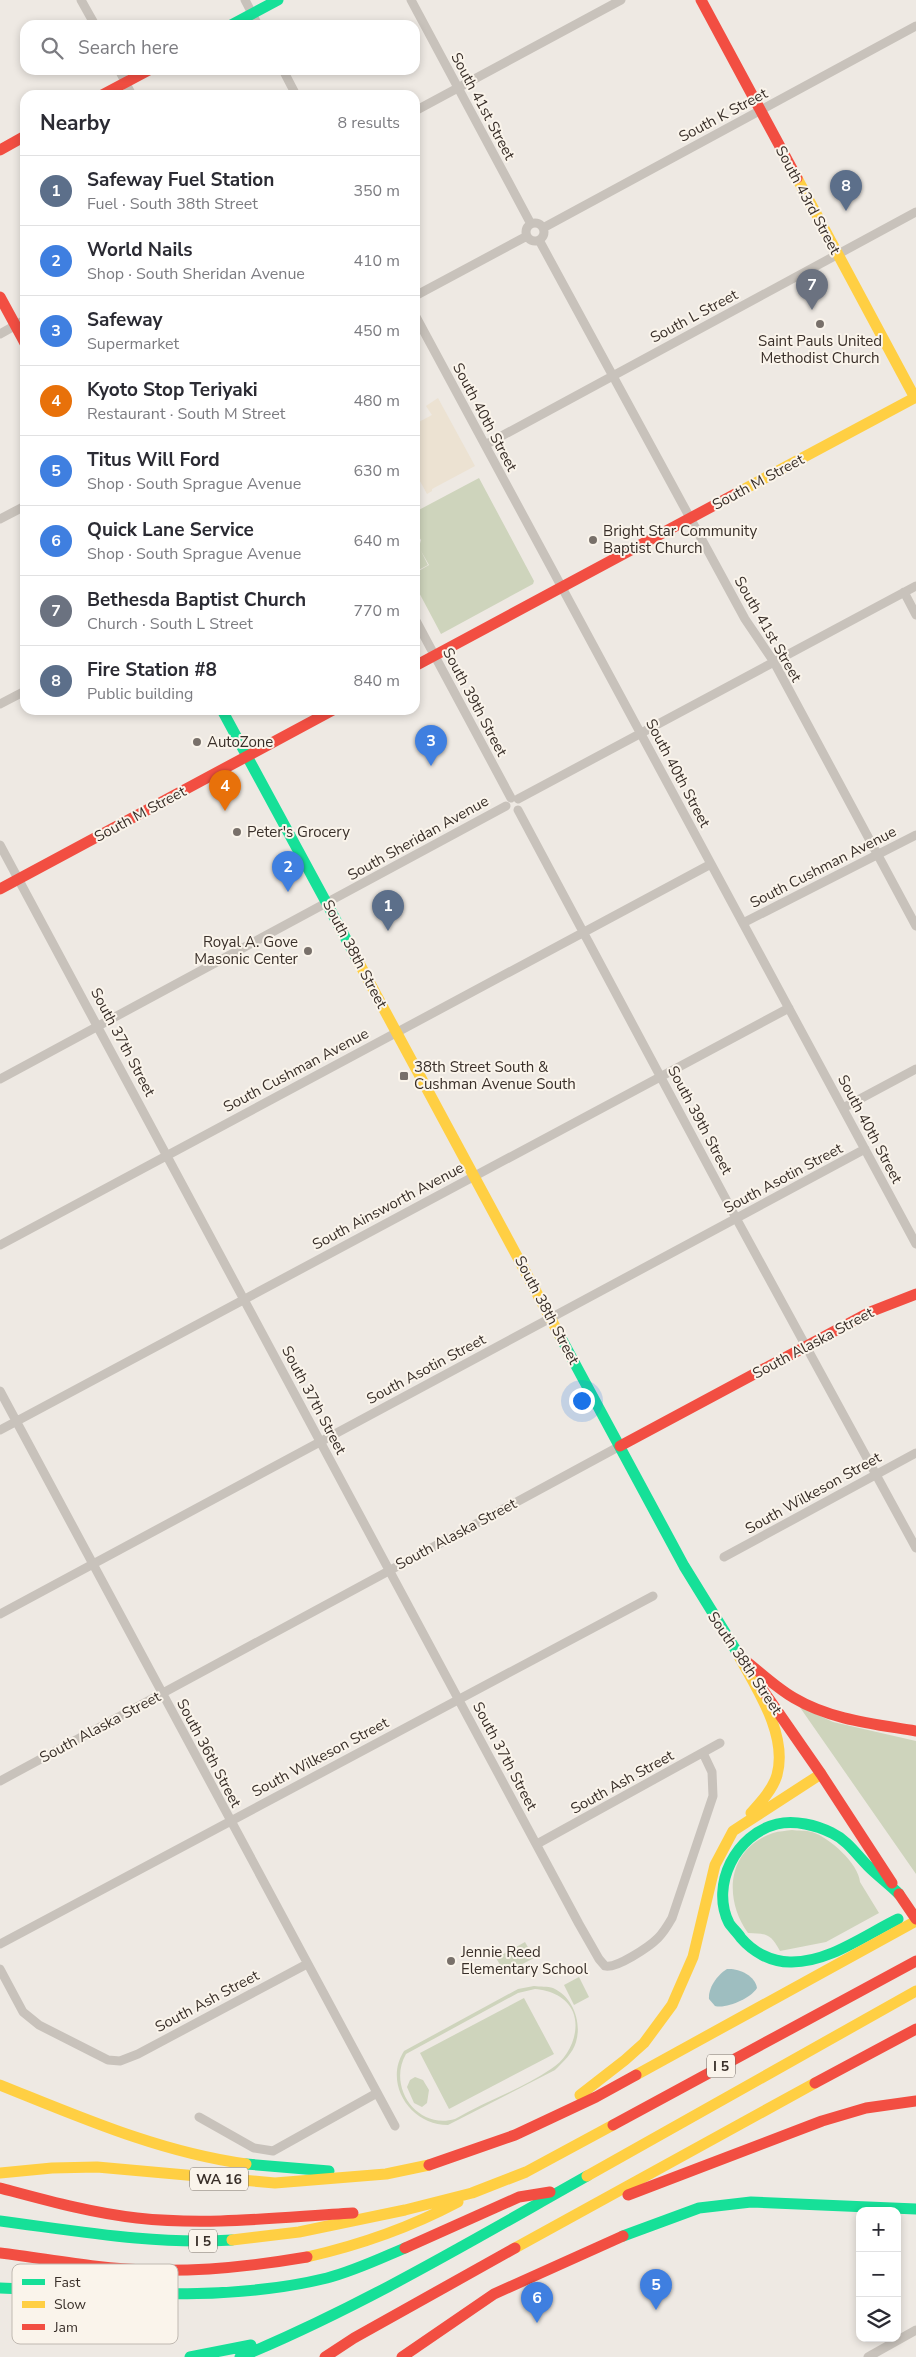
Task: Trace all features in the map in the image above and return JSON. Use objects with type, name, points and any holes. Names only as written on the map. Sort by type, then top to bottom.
[{"type":"main road","points":[[241,20],[278,0]]},
{"type":"main road","name":"South 43rd Street","points":[[701,0],[916,398]]},
{"type":"main road","points":[[112,90],[140,75]]},
{"type":"main road","points":[[0,150],[20,139]]},
{"type":"main road","points":[[0,297],[20,323]]},
{"type":"main road","name":"South M Street","points":[[420,663],[916,398]]},
{"type":"main road","name":"South 38th Street","points":[[225,715],[705,1603],[739,1656],[821,1774],[916,1920]]},
{"type":"main road","name":"South M Street","points":[[0,889],[324,715]]},
{"type":"main road","name":"South Alaska Street","points":[[620,1446],[875,1310],[916,1294]]},
{"type":"main road","points":[[739,1656],[789,1695],[819,1710],[841,1717],[916,1732]]},
{"type":"main road","points":[[548,2120],[621,2066],[662,2023],[672,2007],[692,1959],[716,1860],[733,1831],[764,1796],[777,1774],[778,1763],[773,1730],[766,1708],[739,1656]]},
{"type":"main road","points":[[733,1831],[821,1774]]},
{"type":"main road","points":[[899,1894],[841,1839],[821,1828],[801,1822],[770,1825],[751,1836],[735,1852],[726,1869],[723,1880],[725,1911],[733,1929],[753,1950],[781,1962],[797,1962],[821,1957],[916,1911]]},
{"type":"main road","points":[[0,2086],[126,2134],[186,2153],[275,2167],[386,2174],[432,2164],[483,2148],[596,2097],[916,1920]]},
{"type":"main road","name":"I 5","points":[[0,2221],[132,2238],[198,2242],[243,2240],[299,2232],[405,2210],[472,2193],[526,2172],[916,1961]]},
{"type":"main road","name":"I 5","points":[[190,2357],[291,2336],[401,2281],[916,1991]]},
{"type":"main road","points":[[315,2357],[354,2338],[916,2029]]},
{"type":"main road","points":[[515,2248],[632,2193],[822,2121],[866,2108],[916,2101]]},
{"type":"main road","name":"WA 16","points":[[0,2172],[97,2167],[275,2182],[306,2182],[386,2174]]},
{"type":"main road","points":[[0,2188],[109,2214],[194,2222],[272,2220],[321,2214],[405,2210]]},
{"type":"main road","points":[[178,2293],[196,2294],[247,2290],[317,2279],[362,2267],[519,2197],[561,2190]]},
{"type":"main road","points":[[178,2269],[231,2267],[277,2262],[324,2253],[376,2238],[436,2215],[472,2193]]},
{"type":"main road","points":[[402,2357],[494,2294],[632,2232],[699,2208],[752,2202],[916,2209]]},
{"type":"main road","points":[[0,2254],[92,2264]]},
{"type":"main road","points":[[240,2357],[291,2336]]},
{"type":"main road","points":[[325,2357],[354,2338]]},
{"type":"street","points":[[81,0],[92,20]]},
{"type":"street","points":[[245,0],[255,20]]},
{"type":"street","name":"South 41st Street","points":[[411,0],[531,224]]},
{"type":"street","points":[[420,108],[621,0]]},
{"type":"street","name":"South K Street","points":[[543,228],[916,26]]},
{"type":"street","points":[[121,75],[129,90]]},
{"type":"street","points":[[286,75],[293,90]]},
{"type":"street","name":"South L Street","points":[[485,445],[916,212]]},
{"type":"street","points":[[536,223],[543,228],[544,234],[539,240],[534,241],[527,236],[527,228],[531,224],[536,223]]},
{"type":"street","points":[[420,293],[527,236]]},
{"type":"street","name":"South 41st Street","points":[[539,240],[748,625],[774,662],[916,926]]},
{"type":"street","points":[[0,334],[20,323]]},
{"type":"street","name":"South 40th Street","points":[[420,324],[916,1244]]},
{"type":"street","points":[[0,519],[20,509]]},
{"type":"street","points":[[515,798],[520,803],[518,810],[512,812],[506,806],[508,800],[641,735],[916,586]]},
{"type":"street","points":[[904,592],[916,615]]},
{"type":"street","name":"South 39th Street","points":[[420,628],[515,798]]},
{"type":"street","points":[[0,704],[20,694]]},
{"type":"street","name":"South Sheridan Avenue","points":[[0,1079],[506,806]]},
{"type":"street","name":"South 39th Street","points":[[518,810],[736,1218],[916,1548]]},
{"type":"street","name":"South Cushman Avenue","points":[[743,923],[916,835]]},
{"type":"street","name":"South 37th Street","points":[[0,845],[168,1154],[536,1844],[599,1959],[605,1966],[616,1964],[651,1943],[662,1934],[672,1918],[713,1796],[712,1772],[703,1753]]},
{"type":"street","name":"South Cushman Avenue","points":[[0,1245],[711,864]]},
{"type":"street","name":"South Ainsworth Avenue","points":[[0,1430],[789,1008]]},
{"type":"street","points":[[843,1108],[916,1069]]},
{"type":"street","name":"South Asotin Street","points":[[0,1614],[865,1149]]},
{"type":"street","name":"South 36th Street","points":[[0,1391],[395,2126]]},
{"type":"street","name":"South Alaska Street","points":[[0,1782],[620,1446]]},
{"type":"street","name":"South Wilkeson Street","points":[[724,1558],[916,1453]]},
{"type":"street","name":"South Wilkeson Street","points":[[0,1944],[653,1596]]},
{"type":"street","name":"South Ash Street","points":[[536,1844],[720,1743]]},
{"type":"street","name":"South Ash Street","points":[[0,1969],[19,2006],[30,2019],[102,2058],[120,2061],[147,2049],[307,1964]]},
{"type":"street","points":[[199,2117],[254,2148],[273,2151],[377,2093]]},
{"type":"street","points":[[868,2357],[916,2330]]},
{"type":"green space","points":[[479,478],[534,581],[533,584],[441,634],[420,594],[420,570],[429,565],[421,551],[428,565],[420,569],[420,509]]},
{"type":"green space","points":[[799,1706],[833,1722],[916,1741],[916,1874]]},
{"type":"green space","points":[[792,1830],[810,1831],[827,1839],[842,1852],[854,1867],[860,1882],[879,1913],[826,1942],[780,1951],[767,1936],[748,1933],[735,1905],[734,1876],[738,1862],[746,1850],[758,1840],[773,1833]]},
{"type":"green space","points":[[525,1942],[534,1958],[505,1973],[496,1958]]},
{"type":"green space","points":[[579,1977],[589,1997],[574,2005],[564,1985]]},
{"type":"green space","points":[[534,1986],[551,1987],[566,1997],[577,2018],[578,2026],[575,2046],[567,2057],[555,2070],[448,2125],[435,2123],[423,2118],[412,2110],[404,2100],[399,2089],[397,2076],[398,2064],[404,2051],[518,1989]],"holes":[[[535,1989],[557,1995],[567,2002],[575,2020],[572,2044],[557,2064],[528,2083],[455,2119],[441,2121],[429,2118],[418,2112],[409,2103],[403,2092],[400,2080],[401,2067],[406,2054],[518,1993]]]},
{"type":"green space","points":[[524,1998],[554,2054],[449,2109],[420,2053]]},
{"type":"green space","points":[[415,2077],[423,2080],[429,2090],[427,2103],[422,2107],[414,2103],[407,2087],[410,2080]]},
{"type":"shaded area","points":[[438,398],[475,466],[432,489],[427,494],[420,481],[420,421],[432,415],[426,406]]},
{"type":"water","points":[[727,1969],[736,1970],[750,1976],[756,1983],[757,1988],[738,2002],[726,2006],[715,2006],[709,1999],[710,1991],[717,1978]]},
{"type":"traffic: fast","points":[[240,20],[278,0]]},
{"type":"traffic: fast","points":[[225,715],[358,961]]},
{"type":"traffic: fast","points":[[560,1336],[684,1566],[745,1665]]},
{"type":"traffic: fast","points":[[898,1919],[832,1953],[804,1961],[783,1962],[763,1955],[751,1948],[741,1938],[729,1923],[724,1908],[723,1893],[730,1863],[750,1838],[762,1830],[777,1824],[798,1823],[826,1830],[837,1836],[899,1894]]},
{"type":"traffic: fast","points":[[246,2164],[329,2171]]},
{"type":"traffic: fast","points":[[240,2357],[373,2295],[587,2176]]},
{"type":"traffic: fast","points":[[623,2236],[699,2208],[751,2202],[916,2209]]},
{"type":"traffic: fast","points":[[0,2221],[145,2239],[174,2241],[232,2240]]},
{"type":"traffic: fast","points":[[178,2294],[246,2291],[287,2286],[327,2278],[405,2248]]},
{"type":"traffic: fast","points":[[0,2288],[12,2288]]},
{"type":"traffic: fast","points":[[190,2357],[251,2345]]},
{"type":"traffic: slow","points":[[797,178],[915,398]]},
{"type":"traffic: slow","points":[[737,493],[916,397]]},
{"type":"traffic: slow","points":[[358,961],[560,1336]]},
{"type":"traffic: slow","points":[[739,1656],[769,1713],[775,1728],[778,1744],[779,1760],[777,1775],[773,1785],[751,1813]]},
{"type":"traffic: slow","points":[[580,2095],[644,2043],[672,2005],[693,1957],[715,1865],[733,1831],[821,1774]]},
{"type":"traffic: slow","points":[[636,2075],[916,1921]]},
{"type":"traffic: slow","points":[[587,2176],[916,1991]]},
{"type":"traffic: slow","points":[[515,2248],[815,2083]]},
{"type":"traffic: slow","points":[[0,2085],[90,2121],[151,2142],[182,2151],[246,2164]]},
{"type":"traffic: slow","points":[[232,2240],[299,2232],[405,2210],[472,2193],[526,2172],[613,2125]]},
{"type":"traffic: slow","points":[[0,2173],[52,2168],[97,2167],[275,2183],[386,2174],[429,2165]]},
{"type":"traffic: slow","points":[[307,2257],[384,2235],[458,2202]]},
{"type":"traffic: jam","points":[[701,0],[797,178]]},
{"type":"traffic: jam","points":[[111,90],[140,75]]},
{"type":"traffic: jam","points":[[0,150],[20,139]]},
{"type":"traffic: jam","points":[[0,297],[20,334]]},
{"type":"traffic: jam","points":[[420,663],[737,493]]},
{"type":"traffic: jam","points":[[0,889],[324,715]]},
{"type":"traffic: jam","points":[[620,1446],[870,1312],[916,1294]]},
{"type":"traffic: jam","points":[[742,1658],[780,1689],[808,1705],[854,1720],[916,1731]]},
{"type":"traffic: jam","points":[[762,1689],[821,1774],[892,1883]]},
{"type":"traffic: jam","points":[[899,1894],[916,1919]]},
{"type":"traffic: jam","points":[[613,2125],[916,1961]]},
{"type":"traffic: jam","points":[[815,2083],[916,2029]]},
{"type":"traffic: jam","points":[[429,2165],[515,2135],[596,2097],[636,2075]]},
{"type":"traffic: jam","points":[[628,2195],[822,2121],[866,2108],[916,2101]]},
{"type":"traffic: jam","points":[[0,2188],[103,2213],[164,2220],[218,2221],[353,2213]]},
{"type":"traffic: jam","points":[[405,2248],[519,2197],[550,2192]]},
{"type":"traffic: jam","points":[[402,2357],[494,2294],[623,2236]]},
{"type":"traffic: jam","points":[[325,2357],[354,2338],[515,2248]]},
{"type":"traffic: jam","points":[[0,2253],[81,2264]]},
{"type":"traffic: jam","points":[[178,2270],[227,2268],[307,2257]]},
{"type":"place","name":"Fire Station #8","points":[[846,211]]},
{"type":"place","name":"Bethesda Baptist Church","points":[[812,310]]},
{"type":"place","name":"Saint Pauls United Methodist Church","points":[[820,324]]},
{"type":"place","name":"Bright Star Community Baptist Church","points":[[593,540]]},
{"type":"place","name":"AutoZone","points":[[197,742]]},
{"type":"place","name":"Safeway","points":[[431,766]]},
{"type":"place","name":"Kyoto Stop Teriyaki","points":[[225,811]]},
{"type":"place","name":"Peter's Grocery","points":[[237,832]]},
{"type":"place","name":"World Nails","points":[[288,892]]},
{"type":"place","name":"Safeway Fuel Station","points":[[388,931]]},
{"type":"place","name":"Royal A. Gove Masonic Center","points":[[308,951]]},
{"type":"place","name":"38th Street South & Cushman Avenue South","points":[[404,1076]]},
{"type":"place","name":"Jennie Reed Elementary School","points":[[451,1961]]},
{"type":"place","name":"Titus Will Ford","points":[[656,2310]]},
{"type":"place","name":"Quick Lane Service","points":[[537,2323]]}]
